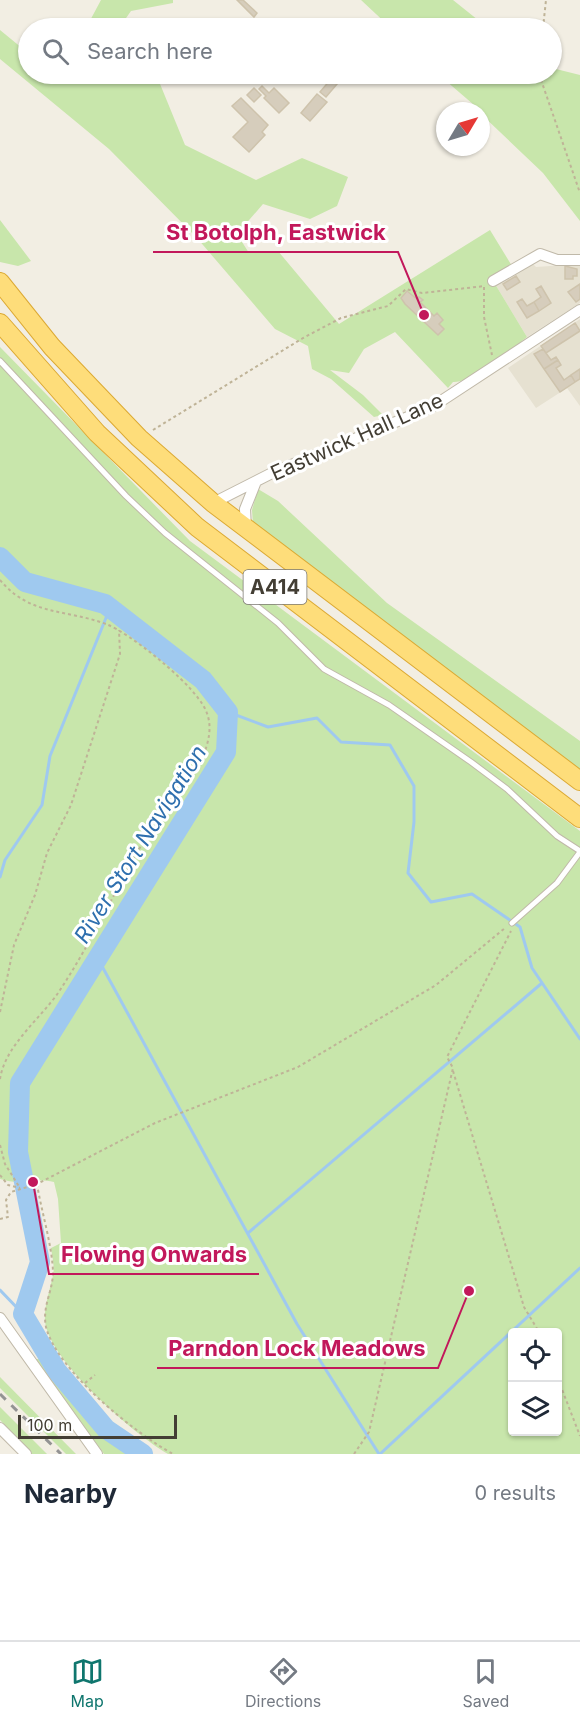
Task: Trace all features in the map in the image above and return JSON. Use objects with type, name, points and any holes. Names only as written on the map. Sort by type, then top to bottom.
[{"type":"highway","name":"A414","points":[[0,282],[52,347],[139,438],[213,503],[580,781]]},
{"type":"highway","name":"A414","points":[[0,324],[97,433],[197,526],[580,818]]},
{"type":"street","points":[[488,284],[540,254],[557,260],[580,260]]},
{"type":"street","name":"Eastwick Hall Lane","points":[[213,503],[255,484],[274,472],[432,407],[495,368],[580,310]]},
{"type":"street","name":"Eastwick Hall Lane","points":[[246,529],[245,509],[255,484]]},
{"type":"street","points":[[0,1318],[97,1454]]},
{"type":"street","points":[[0,1428],[26,1454]]},
{"type":"lane","points":[[0,361],[126,496],[165,533],[278,623],[324,669],[389,705],[471,762],[516,797],[557,836],[580,852],[557,883],[511,925]]},
{"type":"path","points":[[544,18],[546,0]]},
{"type":"path","points":[[542,84],[580,193]]},
{"type":"path","points":[[139,438],[303,338],[341,318],[388,306],[406,289],[422,293],[488,284],[484,317],[495,368]]},
{"type":"path","points":[[0,580],[21,601],[37,608],[96,621],[119,630],[167,668],[198,697],[211,724],[206,750],[156,819],[93,936],[57,994],[2,1064],[0,1079]]},
{"type":"path","points":[[0,1012],[14,945],[35,895],[47,853],[71,805],[120,654],[119,630]]},
{"type":"path","points":[[0,1219],[8,1216],[6,1200],[11,1192],[37,1184],[155,1123],[298,1066],[436,985],[511,925],[512,931],[447,1057],[453,1068],[525,1309],[537,1328]]},
{"type":"path","points":[[354,1454],[369,1432],[453,1068]]},
{"type":"path","points":[[0,1145],[4,1164],[20,1188]]},
{"type":"path","points":[[0,1175],[8,1185],[20,1188]]},
{"type":"path","points":[[37,1184],[50,1249],[52,1272],[44,1312],[47,1330],[57,1349],[109,1410],[142,1437],[173,1454]]},
{"type":"path","points":[[85,1383],[95,1375]]},
{"type":"path","points":[[559,1382],[580,1436]]},
{"type":"shaded area","points":[[532,263],[536,267],[580,264],[580,303],[527,337],[495,284]]},
{"type":"shaded area","points":[[580,319],[580,406],[567,388],[536,408],[508,368]]},
{"type":"green space","points":[[101,0],[173,0],[173,3],[131,11],[126,18],[91,18]]},
{"type":"green space","points":[[361,0],[453,0],[476,18],[380,18]]},
{"type":"green space","points":[[0,30],[18,45],[18,74],[0,59]]},
{"type":"green space","points":[[562,70],[580,75],[580,221],[543,173],[490,123],[490,102],[471,102],[450,84],[562,84]]},
{"type":"green space","points":[[30,84],[160,84],[185,145],[256,180],[302,158],[348,177],[337,206],[310,219],[263,204],[237,234],[249,253],[278,251],[339,324],[490,230],[512,266],[495,284],[527,337],[481,372],[462,381],[453,382],[448,388],[395,332],[364,349],[349,373],[330,370],[363,395],[383,415],[374,417],[331,379],[312,369],[308,346],[275,329],[197,238],[109,149]]},
{"type":"green space","points":[[0,220],[31,261],[18,266],[0,262]]},
{"type":"green space","points":[[0,347],[190,541],[580,831],[580,1454],[168,1454],[115,1414],[61,1356],[50,1337],[45,1321],[46,1304],[54,1272],[51,1248],[61,1243],[58,1199],[54,1182],[0,1179]]},
{"type":"green space","points":[[258,489],[278,501],[387,603],[580,741],[580,770],[253,524],[252,510]]},
{"type":"green space","points":[[35,1359],[39,1359],[110,1440],[128,1454],[104,1454]]},
{"type":"green space","points":[[0,1377],[76,1454],[66,1454],[0,1388]]},
{"type":"green space","points":[[0,1407],[47,1454],[32,1454],[0,1420]]},
{"type":"water","points":[[23,1188],[30,1188],[37,1234],[34,1236],[30,1234]]},
{"type":"building","points":[[237,0],[243,0],[257,13],[254,17]]},
{"type":"building","points":[[327,84],[337,84],[326,97],[320,92]]},
{"type":"building","points":[[262,86],[269,93],[274,88],[289,103],[279,113],[264,98],[266,96],[259,89]]},
{"type":"building","points":[[254,88],[261,95],[254,102],[247,95]]},
{"type":"building","points":[[317,94],[327,102],[310,121],[301,113]]},
{"type":"building","points":[[241,98],[268,125],[262,132],[265,135],[249,152],[233,137],[248,122],[232,106]]},
{"type":"building","points":[[565,266],[577,269],[577,276],[573,276],[573,279],[565,279]]},
{"type":"building","points":[[516,276],[520,282],[507,290],[503,284]]},
{"type":"building","points":[[580,284],[580,299],[576,302],[568,292]]},
{"type":"building","points":[[541,286],[551,303],[539,311],[534,302],[541,297],[536,289]]},
{"type":"building","points":[[407,291],[417,299],[419,297],[423,300],[420,302],[434,316],[437,313],[443,320],[439,324],[444,329],[438,335],[405,304],[401,298]]},
{"type":"building","points":[[522,299],[527,306],[534,302],[539,311],[527,318],[517,302]]},
{"type":"building","points":[[575,323],[580,331],[546,353],[541,346]]},
{"type":"building","points":[[543,349],[551,360],[556,357],[558,360],[544,369],[534,354]]},
{"type":"building","points":[[558,360],[561,365],[556,368],[564,380],[571,375],[575,382],[560,392],[544,369]]},
{"type":"building","points":[[580,369],[580,379],[575,382],[571,375]]},
{"type":"waterway","name":"River Stort Navigation","points":[[0,557],[25,582],[105,604],[203,680],[228,712],[226,752],[20,1083],[18,1152],[40,1262],[23,1314],[57,1371],[106,1429],[143,1454]]},
{"type":"waterway","points":[[0,877],[5,860],[42,805],[50,756],[110,608]]},
{"type":"waterway","points":[[228,712],[268,727],[317,718],[341,742],[390,745],[414,786],[414,822],[408,873],[431,902],[472,894],[520,927],[532,968],[580,1039]]},
{"type":"waterway","points":[[97,957],[297,1324],[379,1454]]},
{"type":"waterway","points":[[248,1233],[542,983]]},
{"type":"waterway","points":[[380,1454],[580,1268]]},
{"type":"waterway","points":[[0,1290],[23,1314]]},
{"type":"railway","points":[[0,1394],[61,1454]]},
{"type":"place","name":"St Botolph, Eastwick","points":[[424,315]]},
{"type":"place","name":"Flowing Onwards","points":[[33,1182]]},
{"type":"place","name":"Parndon Lock Meadows","points":[[469,1291]]}]
